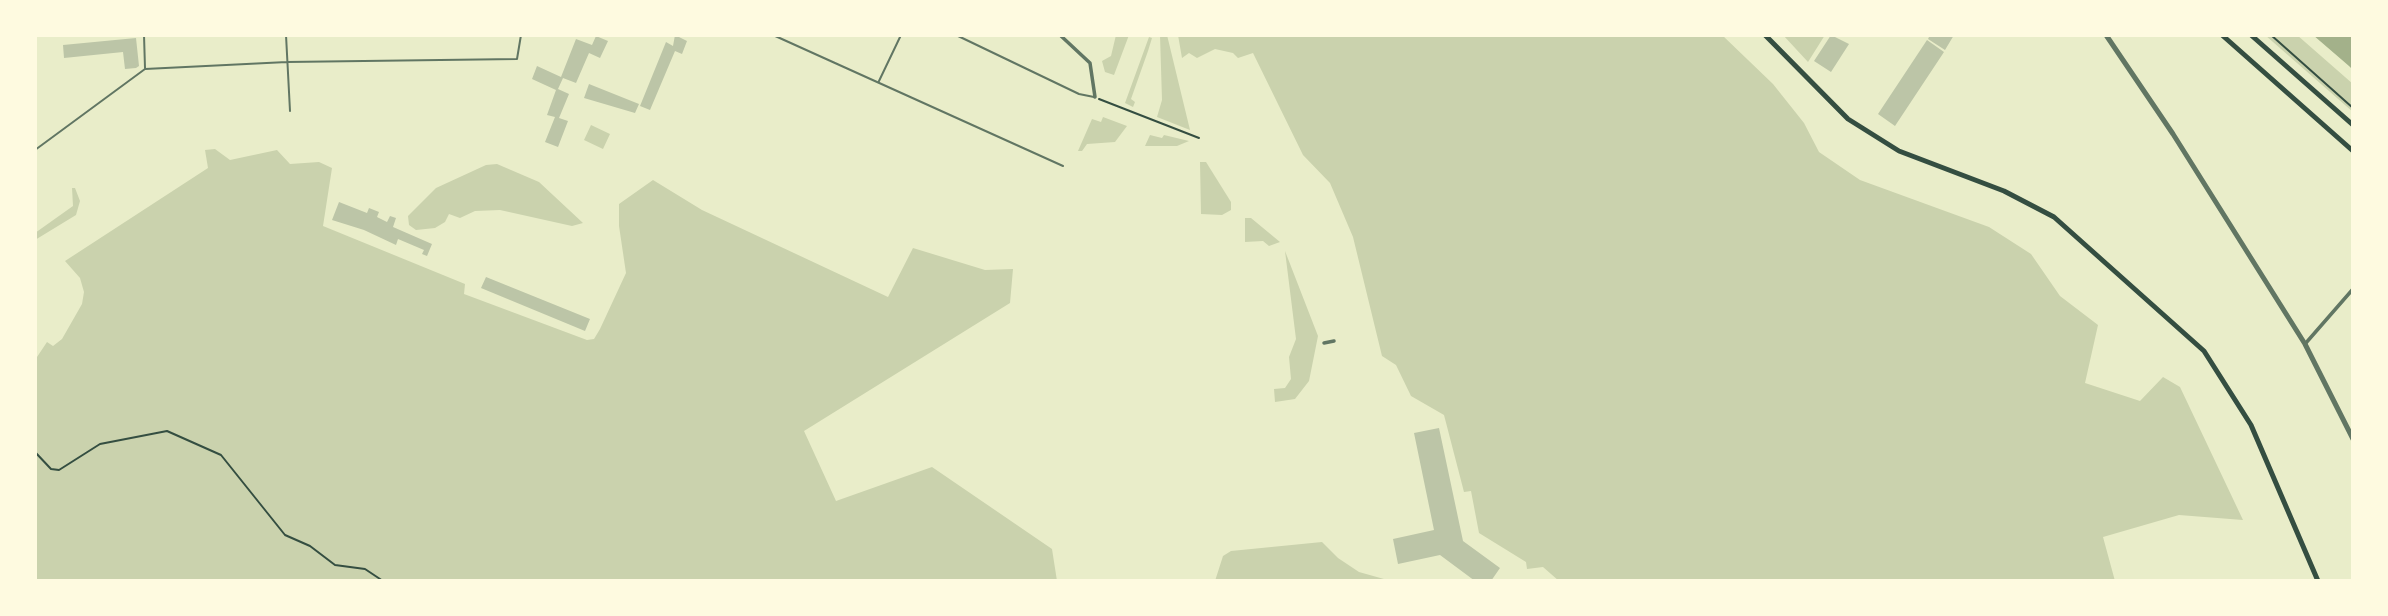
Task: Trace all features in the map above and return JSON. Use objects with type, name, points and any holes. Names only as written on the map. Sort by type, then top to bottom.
[{"type":"main road","points":[[1765,35],[1848,119],[1868,132],[1899,151],[2004,191],[2054,217],[2204,351],[2250,425],[2318,581]]},
{"type":"main road","points":[[2222,35],[2353,151]]},
{"type":"main road","points":[[2251,35],[2353,125]]},
{"type":"street","points":[[1059,35],[1090,63],[1098,98]]},
{"type":"street","points":[[2106,35],[2173,134],[2305,344],[2353,439]]},
{"type":"street","points":[[2305,344],[2352,291]]},
{"type":"street","points":[[1324,343],[1334,341]]},
{"type":"lane","points":[[144,35],[145,69]]},
{"type":"lane","points":[[286,35],[290,111]]},
{"type":"lane","points":[[35,150],[145,69],[287,62],[517,59],[521,35]]},
{"type":"lane","points":[[774,35],[1063,166]]},
{"type":"lane","points":[[878,82],[901,35]]},
{"type":"lane","points":[[956,35],[1079,94],[1098,98]]},
{"type":"path","points":[[2271,35],[2353,108]]},
{"type":"path","points":[[1098,98],[1199,138]]},
{"type":"path","points":[[35,452],[51,468],[59,470],[100,444],[167,431],[220,455],[285,535],[310,546],[335,565],[365,569],[383,581]]},
{"type":"shaded area","points":[[1116,35],[1129,35],[1114,75],[1105,72],[1102,61],[1111,56]]},
{"type":"shaded area","points":[[1160,35],[1167,35],[1190,130],[1157,117],[1162,100]]},
{"type":"shaded area","points":[[1178,35],[1722,35],[1773,84],[1804,123],[1819,152],[1860,180],[1989,227],[2031,254],[2060,296],[2098,325],[2085,383],[2140,401],[2163,377],[2180,387],[2243,520],[2179,515],[2103,537],[2115,581],[1559,581],[1543,567],[1527,569],[1526,562],[1479,533],[1471,491],[1464,492],[1444,415],[1411,396],[1396,365],[1382,356],[1353,237],[1330,183],[1303,155],[1253,53],[1238,58],[1233,53],[1215,49],[1197,58],[1189,53],[1182,58]]},
{"type":"shaded area","points":[[1783,35],[1825,35],[1808,62]]},
{"type":"shaded area","points":[[2265,35],[2297,35],[2353,84],[2353,112]]},
{"type":"shaded area","points":[[2313,35],[2353,35],[2353,70],[2349,66]]},
{"type":"shaded area","points":[[1149,37],[1152,38],[1131,99],[1135,102],[1133,107],[1125,103]]},
{"type":"shaded area","points":[[1103,117],[1127,126],[1115,142],[1087,144],[1082,151],[1078,151],[1092,119],[1101,122]]},
{"type":"shaded area","points":[[591,125],[610,134],[603,149],[584,140]]},
{"type":"shaded area","points":[[1150,135],[1162,138],[1164,135],[1189,141],[1177,146],[1145,146]]},
{"type":"shaded area","points":[[215,149],[230,160],[277,150],[290,164],[319,162],[332,168],[323,226],[465,284],[464,294],[587,340],[594,339],[600,329],[626,273],[619,226],[619,204],[653,180],[702,210],[888,297],[913,248],[985,270],[1013,269],[1010,303],[804,431],[836,501],[932,467],[1052,549],[1057,581],[35,581],[35,360],[47,342],[53,346],[62,339],[82,304],[84,292],[80,278],[65,261],[208,168],[205,150]]},
{"type":"shaded area","points":[[1200,162],[1206,162],[1231,202],[1231,210],[1222,215],[1201,214]]},
{"type":"shaded area","points":[[497,164],[539,182],[583,223],[572,226],[500,210],[475,211],[460,218],[449,214],[445,222],[435,228],[416,230],[409,225],[408,216],[436,188],[486,165]]},
{"type":"shaded area","points":[[72,188],[75,188],[80,201],[76,215],[35,240],[35,233],[73,206]]},
{"type":"shaded area","points":[[1245,218],[1251,218],[1280,242],[1269,246],[1263,241],[1245,242]]},
{"type":"shaded area","points":[[1285,251],[1318,336],[1309,381],[1295,399],[1275,402],[1274,389],[1285,388],[1291,379],[1289,357],[1296,339]]},
{"type":"shaded area","points":[[1322,542],[1338,558],[1359,572],[1391,581],[1215,581],[1223,556],[1231,551]]},
{"type":"building","points":[[675,35],[687,41],[682,54],[675,51],[650,110],[640,106],[666,42],[673,46]]},
{"type":"building","points":[[1831,35],[1849,44],[1831,72],[1814,61]]},
{"type":"building","points":[[1930,35],[1954,35],[1945,50],[1928,39]]},
{"type":"building","points":[[596,36],[608,41],[600,58],[589,53],[576,83],[563,78],[558,89],[569,94],[559,118],[568,121],[558,147],[545,142],[555,117],[547,115],[556,90],[532,79],[537,66],[561,77],[576,39],[592,45]]},
{"type":"building","points":[[136,38],[139,66],[136,68],[125,69],[123,52],[64,58],[63,45]]},
{"type":"building","points":[[1927,40],[1944,52],[1895,126],[1878,114]]},
{"type":"building","points":[[589,84],[639,104],[635,113],[584,98]]},
{"type":"building","points":[[339,202],[367,213],[369,208],[379,212],[377,217],[387,222],[390,216],[396,218],[393,227],[432,244],[427,256],[422,254],[424,250],[398,239],[396,245],[364,230],[332,220]]},
{"type":"building","points":[[486,277],[590,319],[585,331],[481,288]]},
{"type":"building","points":[[1439,428],[1463,541],[1500,568],[1491,581],[1475,581],[1440,555],[1398,564],[1393,539],[1434,530],[1414,433]]}]
